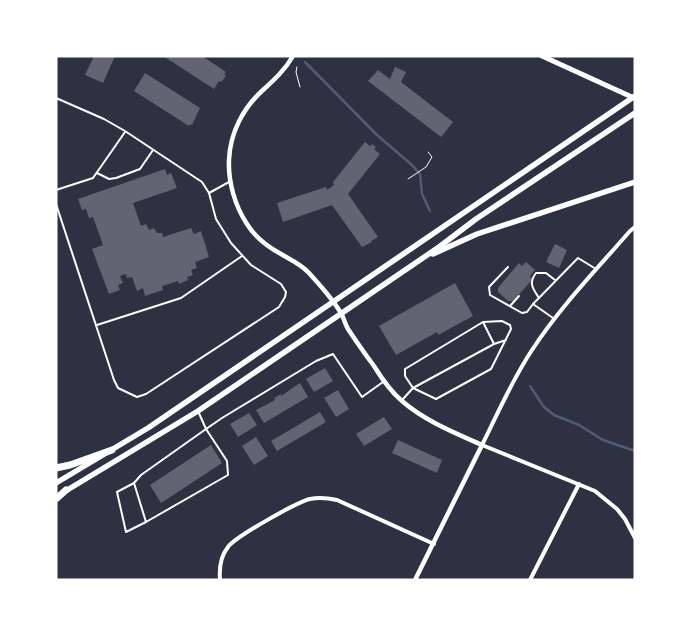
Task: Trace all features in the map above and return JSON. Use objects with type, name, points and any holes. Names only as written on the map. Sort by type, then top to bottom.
[{"type":"highway","points":[[56,468],[112,450]]},
{"type":"highway","points":[[56,498],[66,490]]},
{"type":"main road","points":[[542,56],[635,97]]},
{"type":"main road","points":[[56,483],[148,428],[635,97]]},
{"type":"main road","points":[[66,490],[198,411],[476,219],[633,115]]},
{"type":"main road","points":[[419,260],[477,234],[635,182]]},
{"type":"street","points":[[292,56],[283,71],[254,98],[242,115],[230,148],[230,182],[242,215],[255,234],[279,254],[300,265],[308,272],[333,302],[347,327],[390,390],[401,401],[431,420],[482,445],[595,491],[625,518],[635,538]]},
{"type":"street","points":[[415,580],[522,365],[554,320],[635,227]]},
{"type":"street","points":[[530,580],[579,484]]},
{"type":"street","points":[[220,580],[221,561],[228,546],[234,540],[297,504],[310,499],[327,498],[337,500],[434,544]]},
{"type":"lane","points":[[56,98],[104,119],[125,131],[202,182],[209,193],[216,219],[231,243],[257,269],[281,284],[286,292],[285,297],[279,307],[146,394],[137,397],[118,388],[114,380],[56,204]]},
{"type":"lane","points":[[56,190],[93,178],[125,131]]},
{"type":"lane","points":[[97,173],[109,179],[140,169],[153,150]]},
{"type":"lane","points":[[209,193],[230,182]]},
{"type":"lane","points":[[97,325],[181,298],[242,256]]},
{"type":"lane","points":[[508,267],[489,287],[490,295],[522,313],[527,312],[578,258],[597,269]]},
{"type":"lane","points":[[539,298],[531,282],[536,273],[546,273],[556,281]]},
{"type":"lane","points":[[510,306],[519,296]]},
{"type":"lane","points":[[533,304],[554,320]]},
{"type":"lane","points":[[502,321],[510,325],[511,329],[506,340],[491,369],[436,399],[413,388],[404,376],[405,369],[483,322],[502,321]]},
{"type":"lane","points":[[483,322],[494,344]]},
{"type":"lane","points":[[401,401],[413,388],[494,344],[506,340]]},
{"type":"lane","points":[[198,411],[206,429],[227,460],[228,475],[126,532],[117,492],[134,483],[140,474],[206,429],[222,418],[316,361],[333,354],[362,397],[384,381]]},
{"type":"lane","points":[[134,483],[146,522]]},
{"type":"path","points":[[297,67],[296,72],[300,87]]},
{"type":"path","points":[[408,179],[426,167],[432,157],[428,152]]},
{"type":"building","points":[[94,56],[115,56],[103,83],[85,75]]},
{"type":"building","points":[[163,56],[202,56],[226,72],[224,74],[226,76],[221,82],[219,81],[214,89]]},
{"type":"building","points":[[395,67],[406,72],[401,82],[453,122],[441,137],[368,81],[378,70],[390,79]]},
{"type":"building","points":[[145,73],[200,108],[192,125],[190,124],[189,126],[134,91]]},
{"type":"building","points":[[365,142],[370,146],[372,144],[376,147],[374,149],[380,154],[348,194],[378,237],[362,247],[332,205],[283,222],[277,203],[326,187],[327,190],[334,185],[333,182]]},
{"type":"building","points":[[165,169],[167,175],[171,173],[177,188],[133,203],[141,226],[146,224],[149,230],[154,228],[157,233],[162,233],[163,237],[191,228],[194,234],[201,231],[209,257],[195,262],[197,268],[191,270],[193,275],[187,277],[188,280],[179,284],[178,281],[162,286],[163,290],[145,296],[143,288],[137,291],[132,277],[127,278],[126,274],[120,276],[123,283],[118,285],[120,290],[109,294],[92,249],[103,245],[93,217],[89,218],[86,209],[82,210],[78,199]]},
{"type":"building","points":[[555,244],[567,250],[559,268],[546,262]]},
{"type":"building","points":[[526,262],[535,270],[530,276],[532,280],[513,301],[508,301],[498,292],[498,288],[519,263],[522,266]]},
{"type":"building","points":[[455,283],[473,316],[438,335],[437,332],[396,355],[379,326]]},
{"type":"building","points":[[325,368],[333,381],[314,392],[306,379]]},
{"type":"building","points":[[300,383],[308,397],[264,423],[256,410]]},
{"type":"building","points":[[338,390],[349,409],[336,417],[324,398]]},
{"type":"building","points":[[320,412],[326,422],[277,451],[271,441]]},
{"type":"building","points":[[249,413],[257,425],[238,437],[230,424]]},
{"type":"building","points":[[384,417],[392,429],[364,446],[356,434]]},
{"type":"building","points":[[256,437],[268,456],[254,465],[242,446]]},
{"type":"building","points":[[398,440],[442,460],[437,473],[392,453]]},
{"type":"building","points":[[211,445],[222,463],[161,503],[150,485]]},
{"type":"waterway","points":[[305,62],[377,135],[420,174],[422,194],[430,211]]},
{"type":"waterway","points":[[530,386],[544,407],[554,415],[579,425],[603,440],[635,451]]}]
